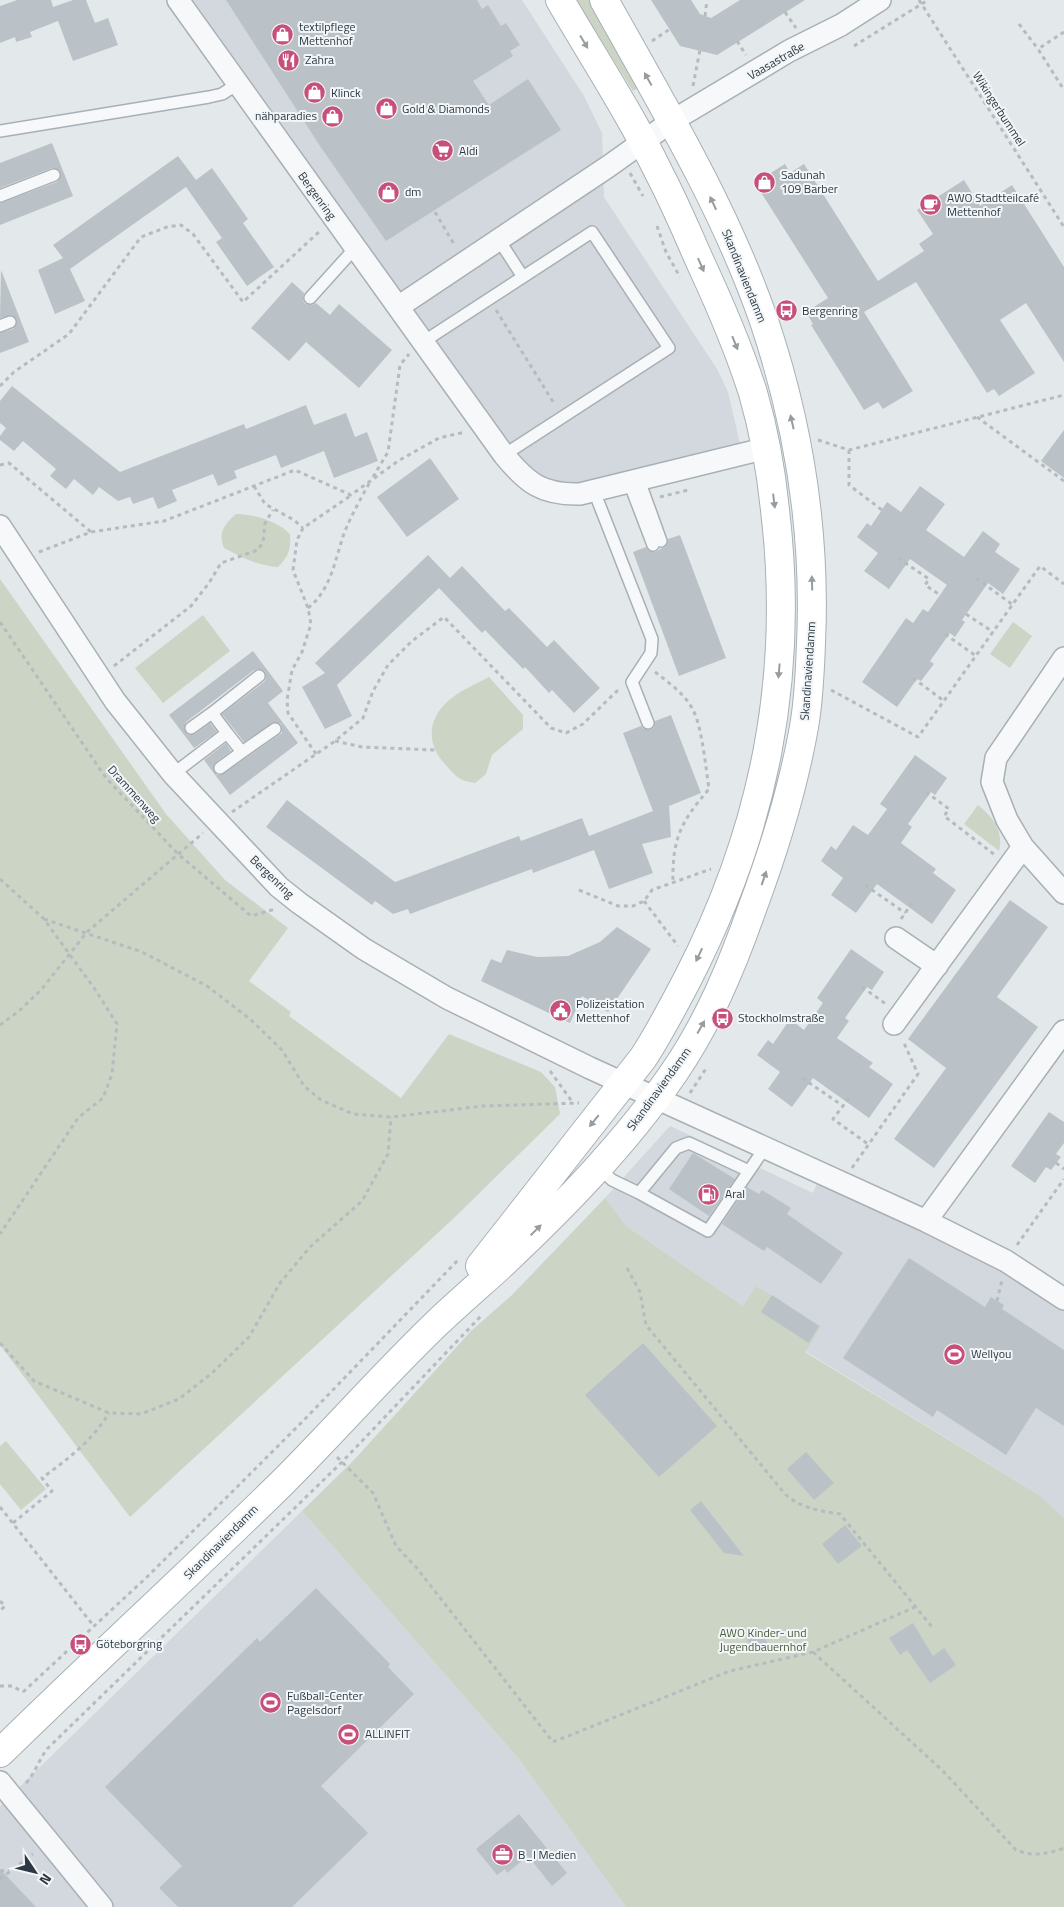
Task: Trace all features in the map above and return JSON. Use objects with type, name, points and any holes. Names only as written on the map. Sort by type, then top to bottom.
[{"type":"main road","name":"Skandinaviendamm","points":[[435,1325],[542,1186],[615,1079],[661,1030],[720,911],[740,860],[762,776],[775,709],[782,622],[779,546],[767,448],[753,395],[727,324],[659,173],[632,150],[560,0]]},
{"type":"main road","name":"Skandinaviendamm","points":[[0,1753],[183,1580],[322,1443],[435,1325],[502,1264],[598,1166],[667,1102],[691,1046],[722,987],[775,843],[792,788],[805,722],[809,686],[813,585],[809,527],[800,461],[784,391],[766,328],[680,116],[604,0]]},
{"type":"street","name":"Bergenring","points":[[178,0],[236,84],[356,247],[504,455],[531,485],[567,495],[594,491],[767,448]]},
{"type":"street","name":"Vaasastraße","points":[[680,116],[789,50],[841,25],[880,0]]},
{"type":"street","points":[[398,307],[680,116]]},
{"type":"street","name":"Bergenring","points":[[0,526],[100,677],[173,774],[279,887],[299,903],[406,975],[447,998],[667,1102]]},
{"type":"street","points":[[1064,658],[996,758],[992,782],[1006,820],[1023,847],[1064,893]]},
{"type":"street","points":[[898,1019],[1023,847]]},
{"type":"street","points":[[896,938],[937,966]]},
{"type":"street","points":[[926,1222],[1064,1031]]},
{"type":"street","points":[[667,1102],[1006,1261],[1064,1299]]},
{"type":"street","points":[[0,1782],[102,1907]]},
{"type":"lane","points":[[0,132],[210,98],[222,94],[236,84]]},
{"type":"lane","points":[[0,196],[54,175]]},
{"type":"lane","points":[[423,342],[592,232],[669,348],[504,455]]},
{"type":"lane","points":[[499,240],[523,277]]},
{"type":"lane","points":[[310,298],[356,247]]},
{"type":"lane","points":[[634,481],[657,543]]},
{"type":"lane","points":[[594,491],[652,639],[653,647],[645,664],[634,676],[633,689],[648,723]]},
{"type":"lane","points":[[191,728],[259,676]]},
{"type":"lane","points":[[212,713],[242,752]]},
{"type":"lane","points":[[220,768],[275,729]]},
{"type":"lane","points":[[173,774],[227,733]]},
{"type":"lane","points":[[639,1193],[676,1148],[689,1144],[749,1171]]},
{"type":"lane","points":[[598,1166],[612,1180],[708,1232],[764,1148]]},
{"type":"path","points":[[705,16],[707,0]]},
{"type":"path","name":"Wikingerbummel","points":[[919,0],[1064,227]]},
{"type":"path","points":[[854,46],[928,0]]},
{"type":"path","points":[[1019,24],[1064,90]]},
{"type":"path","points":[[648,44],[670,29]]},
{"type":"path","points":[[1038,50],[1064,32]]},
{"type":"path","points":[[680,116],[700,50]]},
{"type":"path","points":[[632,150],[646,201]]},
{"type":"path","points":[[435,212],[466,262]]},
{"type":"path","points":[[654,217],[666,252],[683,283]]},
{"type":"path","points":[[0,386],[14,372],[69,334],[141,237],[167,227],[181,225],[193,234],[243,302],[333,218]]},
{"type":"path","points":[[489,299],[562,417]]},
{"type":"path","points":[[308,608],[317,600],[326,587],[355,508],[388,452],[400,365],[423,342]]},
{"type":"path","points":[[816,448],[815,439],[849,450],[1064,395]]},
{"type":"path","points":[[977,417],[1064,481]]},
{"type":"path","points":[[316,754],[288,713],[287,700],[292,670],[308,636],[310,624],[308,608],[293,570],[297,540],[303,528],[398,460],[439,438],[484,427]]},
{"type":"path","points":[[849,450],[849,484],[882,510]]},
{"type":"path","points":[[0,465],[9,463],[91,532]]},
{"type":"path","points":[[21,559],[91,532],[164,521],[295,470],[351,495]]},
{"type":"path","points":[[254,486],[265,504],[294,520],[303,528]]},
{"type":"path","points":[[100,677],[191,606],[209,583],[221,563],[258,550],[263,542],[265,523],[273,510]]},
{"type":"path","points":[[898,558],[929,579],[925,585],[940,595]]},
{"type":"path","points":[[824,686],[918,737],[1040,566],[1064,584]]},
{"type":"path","points":[[976,578],[1012,605]]},
{"type":"path","points":[[966,614],[993,632]]},
{"type":"path","points":[[0,1026],[41,990],[87,932],[178,854],[218,822],[335,741],[362,718],[373,691],[388,665],[412,641],[444,617],[551,728],[566,733],[583,724],[616,691],[633,689]]},
{"type":"path","name":"Drammenweg","points":[[0,622],[106,778],[178,854],[251,916],[299,903]]},
{"type":"path","points":[[945,634],[976,656]]},
{"type":"path","points":[[645,664],[675,688],[694,710],[705,757],[709,789],[686,816],[672,854],[673,882]]},
{"type":"path","points":[[913,678],[944,701]]},
{"type":"path","points":[[335,741],[362,747],[435,750]]},
{"type":"path","points":[[926,792],[949,809],[944,816],[1010,866]]},
{"type":"path","points":[[579,890],[618,906],[633,906],[644,901],[652,890],[715,868]]},
{"type":"path","points":[[0,879],[44,919],[94,988],[116,1024],[112,1074],[103,1098],[78,1118],[0,1234]]},
{"type":"path","points":[[865,885],[905,913]]},
{"type":"path","points":[[644,901],[683,953]]},
{"type":"path","points":[[44,919],[142,952],[207,986],[250,1019],[282,1050],[304,1086],[321,1100],[353,1114],[390,1117],[483,1106],[587,1102],[615,1079]]},
{"type":"path","points":[[841,1182],[918,1074],[898,1019],[862,987]]},
{"type":"path","points":[[543,1044],[548,1068],[573,1103]]},
{"type":"path","points":[[667,1102],[698,1084],[711,1060]]},
{"type":"path","points":[[802,1078],[843,1106]]},
{"type":"path","points":[[849,1098],[833,1119],[868,1144]]},
{"type":"path","points":[[0,1343],[34,1381],[109,1413],[140,1414],[180,1399],[212,1373],[249,1337],[286,1276],[310,1247],[362,1201],[388,1154],[390,1117]]},
{"type":"path","points":[[1056,1163],[1064,1169]]},
{"type":"path","points":[[1006,1261],[1064,1179]]},
{"type":"path","points":[[23,1692],[148,1576],[303,1421],[465,1252]]},
{"type":"path","points":[[627,1268],[640,1292],[646,1325],[778,1486],[793,1502],[816,1510],[840,1514],[932,1626]]},
{"type":"path","points":[[25,1784],[33,1776],[35,1766],[47,1749],[342,1462],[482,1315]]},
{"type":"path","points":[[13,1523],[52,1491],[42,1478],[79,1450],[98,1430],[109,1413]]},
{"type":"path","points":[[322,1443],[373,1493],[396,1546],[422,1575],[553,1742],[730,1671],[813,1652],[915,1607]]},
{"type":"path","points":[[0,1507],[93,1625]]},
{"type":"path","points":[[0,1601],[5,1606],[0,1611]]},
{"type":"path","points":[[813,1652],[942,1770],[1016,1850],[1026,1855],[1050,1854],[1064,1848]]},
{"type":"path","points":[[0,1686],[12,1686],[23,1692],[29,1700]]},
{"type":"path","points":[[0,1879],[50,1841]]},
{"type":"path","points":[[0,1871],[10,1870]]},
{"type":"shaded area","points":[[193,0],[522,0],[584,96],[602,133],[604,197],[717,369],[728,392],[740,444],[568,486],[546,483],[525,466]]},
{"type":"shaded area","points":[[670,1126],[813,1193],[821,1174],[1064,1299],[1064,1518],[1039,1495],[805,1351],[820,1326],[756,1286],[743,1306],[626,1226],[605,1198]]},
{"type":"shaded area","points":[[302,1511],[519,1759],[626,1907],[0,1907],[0,1806]]},
{"type":"green space","points":[[576,0],[590,0],[642,86],[633,91]]},
{"type":"green space","points":[[236,514],[265,519],[279,525],[290,534],[288,552],[278,567],[257,563],[224,548],[222,543],[223,529]]},
{"type":"green space","points":[[0,579],[166,814],[225,880],[288,928],[249,981],[291,1012],[289,1016],[401,1098],[449,1034],[541,1072],[555,1087],[560,1114],[454,1218],[130,1517],[0,1345]]},
{"type":"green space","points":[[203,615],[230,651],[163,703],[135,668]]},
{"type":"green space","points":[[1013,622],[1032,636],[1010,668],[990,654]]},
{"type":"green space","points":[[489,677],[523,715],[523,729],[492,755],[486,774],[475,783],[461,779],[454,774],[438,755],[432,739],[433,723],[441,708],[452,697]]},
{"type":"green space","points":[[978,805],[993,820],[999,831],[999,851],[964,824]]},
{"type":"green space","name":"AWO Kinder- und Jugendbauernhof","points":[[605,1198],[626,1226],[743,1306],[756,1286],[821,1326],[805,1352],[1039,1495],[1064,1518],[1064,1907],[626,1907],[519,1759],[302,1511],[354,1460],[471,1331],[512,1295]]},
{"type":"green space","points":[[6,1441],[46,1489],[21,1510],[0,1484],[0,1446]]},
{"type":"building","points":[[17,0],[51,0],[53,7],[73,0],[86,0],[95,23],[108,18],[118,45],[73,61],[58,21],[30,32],[32,37],[16,42],[15,37],[0,43],[0,6]]},
{"type":"building","points":[[226,0],[477,0],[482,9],[488,5],[501,26],[506,23],[520,45],[510,51],[513,56],[473,81],[489,105],[528,79],[561,130],[386,241],[320,146]]},
{"type":"building","points":[[651,0],[691,0],[700,14],[711,18],[740,0],[805,0],[717,55],[680,46]]},
{"type":"building","points":[[52,143],[73,196],[0,225],[0,203],[57,182],[61,176],[59,170],[52,168],[0,188],[0,163]]},
{"type":"building","points":[[178,156],[196,180],[212,168],[248,219],[243,223],[274,267],[247,286],[216,242],[222,238],[186,187],[70,269],[85,301],[55,314],[38,270],[63,258],[53,245]]},
{"type":"building","points":[[785,164],[790,173],[804,164],[878,281],[924,251],[919,244],[933,234],[917,210],[964,180],[980,206],[1012,185],[1064,267],[1064,362],[1026,303],[1000,320],[1035,373],[999,396],[994,389],[987,393],[916,282],[864,312],[913,391],[883,409],[878,402],[864,410],[811,325],[813,324],[806,312],[828,298],[755,183]]},
{"type":"building","points":[[1,270],[29,342],[0,353],[0,333],[13,329],[17,323],[12,315],[0,318]]},
{"type":"building","points":[[292,282],[304,293],[303,300],[305,304],[312,305],[316,303],[330,315],[339,304],[392,350],[359,388],[306,342],[289,361],[251,328]]},
{"type":"building","points":[[12,386],[120,472],[244,424],[246,429],[306,405],[314,425],[346,413],[355,437],[367,432],[378,461],[334,478],[324,451],[281,468],[276,455],[234,471],[237,478],[218,486],[213,474],[172,490],[177,501],[158,509],[153,497],[133,504],[130,497],[118,501],[99,487],[93,495],[74,479],[66,489],[50,476],[56,469],[23,441],[14,451],[0,440],[0,436],[6,428],[0,423],[0,401]]},
{"type":"building","points":[[1064,430],[1064,478],[1041,461]]},
{"type":"building","points":[[430,458],[459,499],[407,537],[377,497]]},
{"type":"building","points":[[920,486],[945,504],[926,530],[964,557],[983,531],[1000,544],[995,552],[1020,569],[1003,594],[988,583],[962,620],[965,622],[955,637],[950,633],[930,661],[934,664],[921,681],[917,679],[897,707],[862,682],[906,618],[913,623],[923,609],[928,612],[947,585],[910,559],[889,589],[864,571],[878,553],[857,537],[867,523],[871,526],[887,502],[901,512]]},
{"type":"building","points":[[680,535],[726,658],[679,676],[633,552],[646,547],[649,551],[655,552],[666,546],[668,539]]},
{"type":"building","points":[[428,555],[450,578],[462,566],[505,611],[509,608],[547,647],[554,640],[600,688],[574,713],[552,690],[549,693],[525,667],[523,669],[485,630],[482,633],[439,588],[337,685],[352,716],[325,729],[302,687],[325,673],[315,663]]},
{"type":"building","points":[[253,651],[283,691],[268,703],[298,743],[230,795],[204,760],[226,743],[231,751],[216,762],[213,768],[217,775],[221,775],[282,733],[281,724],[274,722],[244,742],[222,714],[264,682],[266,678],[265,672],[261,669],[254,670],[186,722],[184,729],[188,735],[195,734],[210,723],[217,732],[194,748],[169,715]]},
{"type":"building","points":[[671,715],[701,793],[669,806],[671,837],[642,844],[653,873],[609,889],[594,850],[533,873],[532,869],[410,914],[408,909],[393,914],[375,901],[372,905],[266,827],[287,800],[395,882],[519,836],[521,841],[582,818],[589,836],[653,811],[623,733],[641,726],[644,729],[650,730],[654,727],[655,721]]},
{"type":"building","points":[[915,755],[947,778],[935,795],[931,792],[908,824],[912,827],[901,843],[936,869],[933,873],[956,890],[932,924],[877,884],[856,913],[831,895],[843,878],[821,861],[831,846],[836,850],[853,825],[868,835],[887,809],[880,804]]},
{"type":"building","points":[[1010,900],[1048,927],[997,997],[1038,1027],[934,1168],[894,1139],[946,1068],[908,1039]]},
{"type":"building","points":[[617,927],[651,949],[608,1012],[582,996],[570,1023],[481,981],[491,959],[501,963],[507,950],[537,957],[568,956],[600,942]]},
{"type":"building","points":[[851,949],[884,972],[872,990],[867,987],[845,1018],[849,1021],[837,1038],[873,1063],[869,1067],[893,1084],[869,1118],[813,1078],[792,1107],[768,1089],[780,1072],[757,1055],[768,1040],[773,1044],[790,1019],[804,1030],[823,1003],[817,998]]},
{"type":"building","points":[[1049,1112],[1064,1122],[1064,1143],[1056,1154],[1061,1157],[1051,1170],[1046,1167],[1035,1183],[1011,1166]]},
{"type":"building","points":[[693,1153],[735,1179],[709,1216],[669,1189]]},
{"type":"building","points":[[747,1187],[759,1194],[762,1190],[791,1208],[787,1214],[843,1253],[821,1284],[767,1247],[764,1251],[722,1224]]},
{"type":"building","name":"Wellyou","points":[[909,1258],[985,1307],[991,1297],[1004,1305],[1002,1309],[1064,1350],[1064,1426],[1036,1408],[1006,1455],[937,1410],[933,1417],[843,1358]]},
{"type":"building","points":[[772,1295],[819,1326],[809,1343],[761,1312]]},
{"type":"building","points":[[643,1343],[717,1426],[659,1477],[585,1395]]},
{"type":"building","points":[[806,1452],[834,1483],[814,1500],[787,1469]]},
{"type":"building","points":[[701,1501],[744,1556],[724,1553],[690,1510]]},
{"type":"building","points":[[845,1525],[862,1546],[838,1564],[822,1544]]},
{"type":"building","points":[[316,1588],[390,1664],[388,1667],[414,1694],[321,1786],[368,1833],[292,1907],[178,1907],[159,1888],[182,1866],[105,1787],[257,1638],[260,1642]]},
{"type":"building","points":[[913,1623],[933,1656],[944,1648],[956,1665],[930,1683],[907,1650],[900,1655],[889,1638]]},
{"type":"building","points":[[757,1626],[769,1645],[756,1654],[744,1635]]},
{"type":"building","points":[[519,1814],[567,1873],[552,1886],[528,1856],[507,1873],[505,1869],[497,1875],[476,1849]]},
{"type":"building","points":[[0,1869],[36,1907],[0,1907]]},
{"type":"place","name":"textilpflege Mettenhof","points":[[283,34]]},
{"type":"place","name":"Zahra","points":[[289,60]]},
{"type":"place","name":"Klinck","points":[[315,93]]},
{"type":"place","name":"Gold & Diamonds","points":[[386,109]]},
{"type":"place","name":"nähparadies","points":[[333,116]]},
{"type":"place","name":"Aldi","points":[[443,151]]},
{"type":"place","name":"Sadunah 109 Barber","points":[[765,182]]},
{"type":"place","name":"dm","points":[[389,192]]},
{"type":"place","name":"AWO Stadtteilcafé Mettenhof","points":[[931,205]]},
{"type":"place","name":"Bergenring","points":[[786,311]]},
{"type":"place","name":"Polizeistation Mettenhof","points":[[560,1011]]},
{"type":"place","name":"Stockholmstraße","points":[[722,1018]]},
{"type":"place","name":"Aral","points":[[709,1194]]},
{"type":"place","name":"Wellyou","points":[[955,1354]]},
{"type":"place","name":"Göteborgring","points":[[80,1644]]},
{"type":"place","name":"Fußball-Center Pagelsdorf","points":[[271,1703]]},
{"type":"place","name":"ALLINFIT","points":[[349,1734]]},
{"type":"place","name":"B_I Medien","points":[[502,1855]]}]
